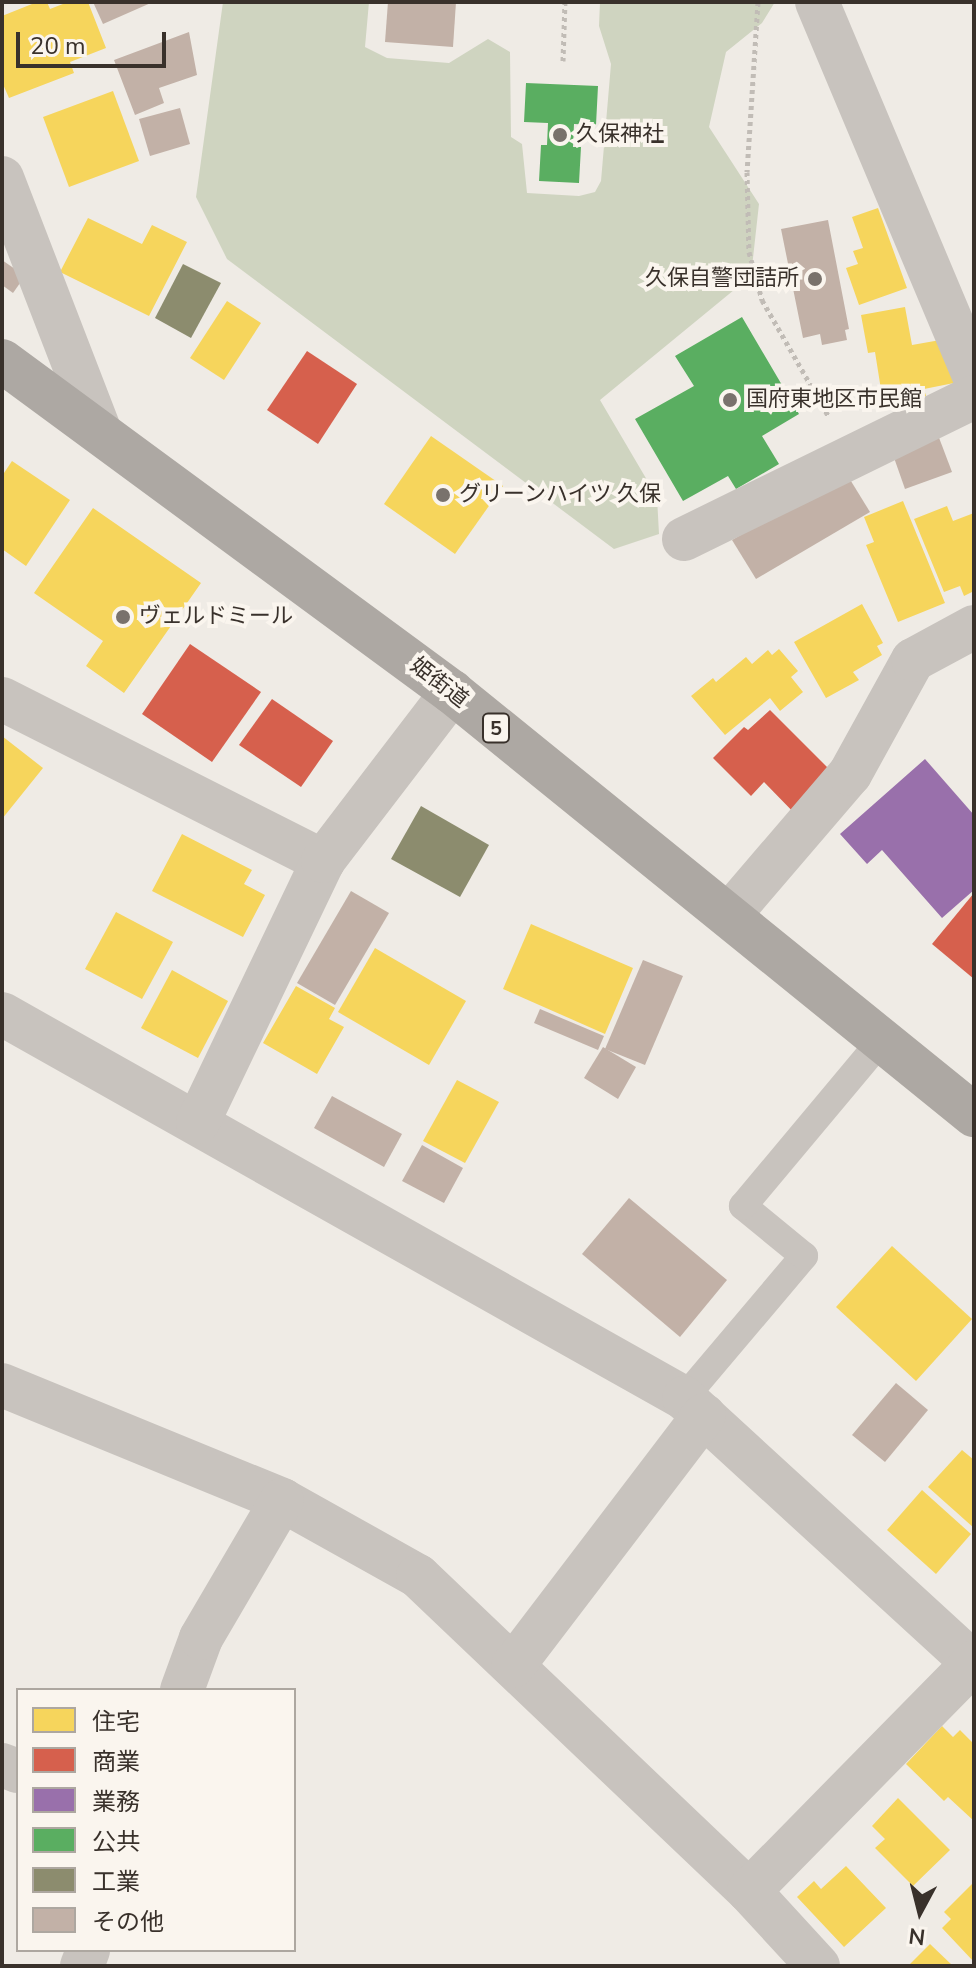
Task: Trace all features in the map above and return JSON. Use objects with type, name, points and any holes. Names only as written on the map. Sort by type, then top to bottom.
[{"type":"main road","name":"姫街道","points":[[2,361],[452,692],[974,1115]]},
{"type":"street","points":[[817,2],[974,376]]},
{"type":"street","points":[[2,178],[99,430]]},
{"type":"street","points":[[684,539],[974,397]]},
{"type":"street","points":[[729,915],[850,774],[913,660],[974,627]]},
{"type":"street","points":[[198,1122],[323,861],[452,692]]},
{"type":"street","points":[[2,699],[323,861]]},
{"type":"street","points":[[2,1014],[198,1122],[694,1406],[973,1662],[749,1891]]},
{"type":"street","points":[[2,1385],[282,1500],[418,1576],[749,1891],[818,1966]]},
{"type":"street","points":[[513,1666],[694,1406]]},
{"type":"street","points":[[183,1688],[201,1638],[282,1500]]},
{"type":"lane","points":[[694,1406],[804,1256],[743,1206],[882,1040]]},
{"type":"path","points":[[563,61],[565,2]]},
{"type":"path","points":[[758,2],[748,125],[749,252],[762,300],[851,457]]},
{"type":"green space","points":[[223,2],[369,2],[365,47],[387,58],[449,63],[488,39],[510,52],[511,137],[522,144],[527,193],[579,196],[595,192],[601,181],[611,64],[599,26],[600,2],[775,2],[762,23],[726,52],[709,127],[759,204],[751,276],[600,400],[657,497],[659,534],[614,549],[227,259],[196,197]]},
{"type":"building: 住宅","points":[[37,2],[47,2],[50,9],[68,2],[88,2],[106,48],[70,62],[74,73],[9,98],[2,82],[2,16]]},
{"type":"building: 住宅","points":[[113,91],[139,161],[69,187],[43,117]]},
{"type":"building: 住宅","points":[[878,208],[907,288],[859,305],[846,268],[858,264],[853,251],[863,248],[852,217]]},
{"type":"building: 住宅","points":[[88,218],[142,244],[152,225],[187,242],[149,316],[60,272]]},
{"type":"building: 住宅","points":[[227,301],[261,323],[224,380],[190,358]]},
{"type":"building: 住宅","points":[[905,307],[912,345],[946,339],[954,383],[924,389],[926,396],[899,402],[897,393],[882,396],[875,352],[868,353],[861,315]]},
{"type":"building: 住宅","name":"グリーンハイツ 久保","points":[[431,436],[503,486],[455,554],[384,504]]},
{"type":"building: 住宅","points":[[12,461],[70,500],[26,566],[2,549],[2,476]]},
{"type":"building: 住宅","points":[[903,501],[945,603],[898,622],[866,545],[874,542],[864,517]]},
{"type":"building: 住宅","points":[[947,506],[953,521],[974,513],[974,591],[964,596],[960,586],[944,592],[914,519]]},
{"type":"building: 住宅","name":"ヴェルドミール","points":[[93,508],[201,583],[124,693],[86,666],[103,641],[34,593]]},
{"type":"building: 住宅","points":[[862,604],[883,643],[877,646],[882,655],[853,672],[859,680],[826,698],[794,642]]},
{"type":"building: 住宅","points":[[779,649],[798,671],[791,677],[803,692],[780,711],[770,698],[725,735],[691,696],[713,678],[716,682],[746,657],[752,664],[768,650],[772,655]]},
{"type":"building: 住宅","points":[[2,736],[43,768],[2,819]]},
{"type":"building: 住宅","points":[[182,834],[252,870],[244,884],[265,895],[243,937],[152,891]]},
{"type":"building: 住宅","points":[[116,912],[173,942],[142,999],[85,969]]},
{"type":"building: 住宅","points":[[531,924],[633,968],[605,1034],[503,989]]},
{"type":"building: 住宅","points":[[375,948],[466,1001],[429,1065],[338,1012]]},
{"type":"building: 住宅","points":[[172,970],[228,1001],[198,1058],[141,1028]]},
{"type":"building: 住宅","points":[[296,986],[335,1008],[329,1019],[344,1027],[317,1074],[263,1043]]},
{"type":"building: 住宅","points":[[457,1080],[499,1102],[465,1163],[423,1141]]},
{"type":"building: 住宅","points":[[892,1246],[972,1319],[916,1381],[836,1307]]},
{"type":"building: 住宅","points":[[962,1450],[974,1460],[974,1528],[928,1487]]},
{"type":"building: 住宅","points":[[922,1490],[971,1534],[936,1574],[887,1530]]},
{"type":"building: 住宅","points":[[942,1726],[953,1737],[960,1730],[974,1744],[974,1821],[948,1797],[944,1801],[906,1764]]},
{"type":"building: 住宅","points":[[898,1798],[950,1850],[913,1886],[875,1848],[885,1839],[872,1826]]},
{"type":"building: 住宅","points":[[846,1866],[886,1908],[844,1947],[797,1897],[814,1881],[821,1889]]},
{"type":"building: 住宅","points":[[974,1882],[974,1962],[942,1928],[951,1919],[944,1912]]},
{"type":"building: 住宅","points":[[930,1944],[953,1966],[908,1966]]},
{"type":"building: 商業","points":[[307,351],[357,384],[318,444],[267,410]]},
{"type":"building: 商業","points":[[190,644],[261,692],[212,762],[142,714]]},
{"type":"building: 商業","points":[[272,699],[333,741],[301,787],[239,745]]},
{"type":"building: 商業","points":[[770,710],[841,781],[802,821],[764,782],[751,796],[713,758],[744,727],[748,730]]},
{"type":"building: 商業","points":[[974,893],[974,979],[932,944]]},
{"type":"building: 業務","points":[[925,759],[974,815],[974,890],[942,918],[882,850],[867,864],[840,834]]},
{"type":"building: 公共","name":"久保神社","points":[[526,83],[598,86],[596,125],[574,124],[573,147],[581,147],[579,183],[539,181],[541,145],[547,145],[548,123],[524,122]]},
{"type":"building: 公共","name":"国府東地区市民館","points":[[742,317],[799,414],[762,436],[779,464],[736,489],[728,476],[683,501],[635,419],[694,386],[675,356]]},
{"type":"building: 工業","points":[[183,264],[221,283],[191,338],[155,318]]},
{"type":"building: 工業","points":[[421,806],[489,845],[460,897],[391,859]]},
{"type":"building: その他","points":[[93,2],[153,2],[103,24]]},
{"type":"building: その他","points":[[388,2],[456,2],[453,47],[385,42]]},
{"type":"building: その他","points":[[189,32],[197,75],[159,88],[164,103],[135,115],[114,60]]},
{"type":"building: その他","points":[[180,108],[190,144],[150,156],[139,119]]},
{"type":"building: その他","name":"久保自警団詰所","points":[[828,220],[849,329],[845,330],[847,340],[822,345],[820,334],[803,338],[781,229]]},
{"type":"building: その他","points":[[2,260],[25,276],[13,293],[2,285]]},
{"type":"building: その他","points":[[938,435],[952,472],[905,489],[892,452]]},
{"type":"building: その他","points":[[846,473],[870,512],[756,579],[732,540]]},
{"type":"building: その他","points":[[351,891],[389,913],[335,1005],[297,983]]},
{"type":"building: その他","points":[[643,960],[683,976],[645,1065],[605,1049]]},
{"type":"building: その他","points":[[540,1009],[604,1036],[598,1050],[534,1023]]},
{"type":"building: その他","points":[[603,1047],[636,1067],[618,1099],[584,1078]]},
{"type":"building: その他","points":[[332,1096],[402,1134],[384,1167],[314,1128]]},
{"type":"building: その他","points":[[422,1145],[463,1168],[444,1203],[402,1181]]},
{"type":"building: その他","points":[[629,1198],[727,1280],[680,1337],[582,1254]]},
{"type":"building: その他","points":[[896,1383],[928,1410],[885,1462],[852,1435]]},
{"type":"place","name":"久保神社","points":[[560,135]]},
{"type":"place","name":"久保自警団詰所","points":[[815,279]]},
{"type":"place","name":"国府東地区市民館","points":[[730,400]]},
{"type":"place","name":"グリーンハイツ 久保","points":[[443,495]]},
{"type":"place","name":"ヴェルドミール","points":[[123,617]]}]
